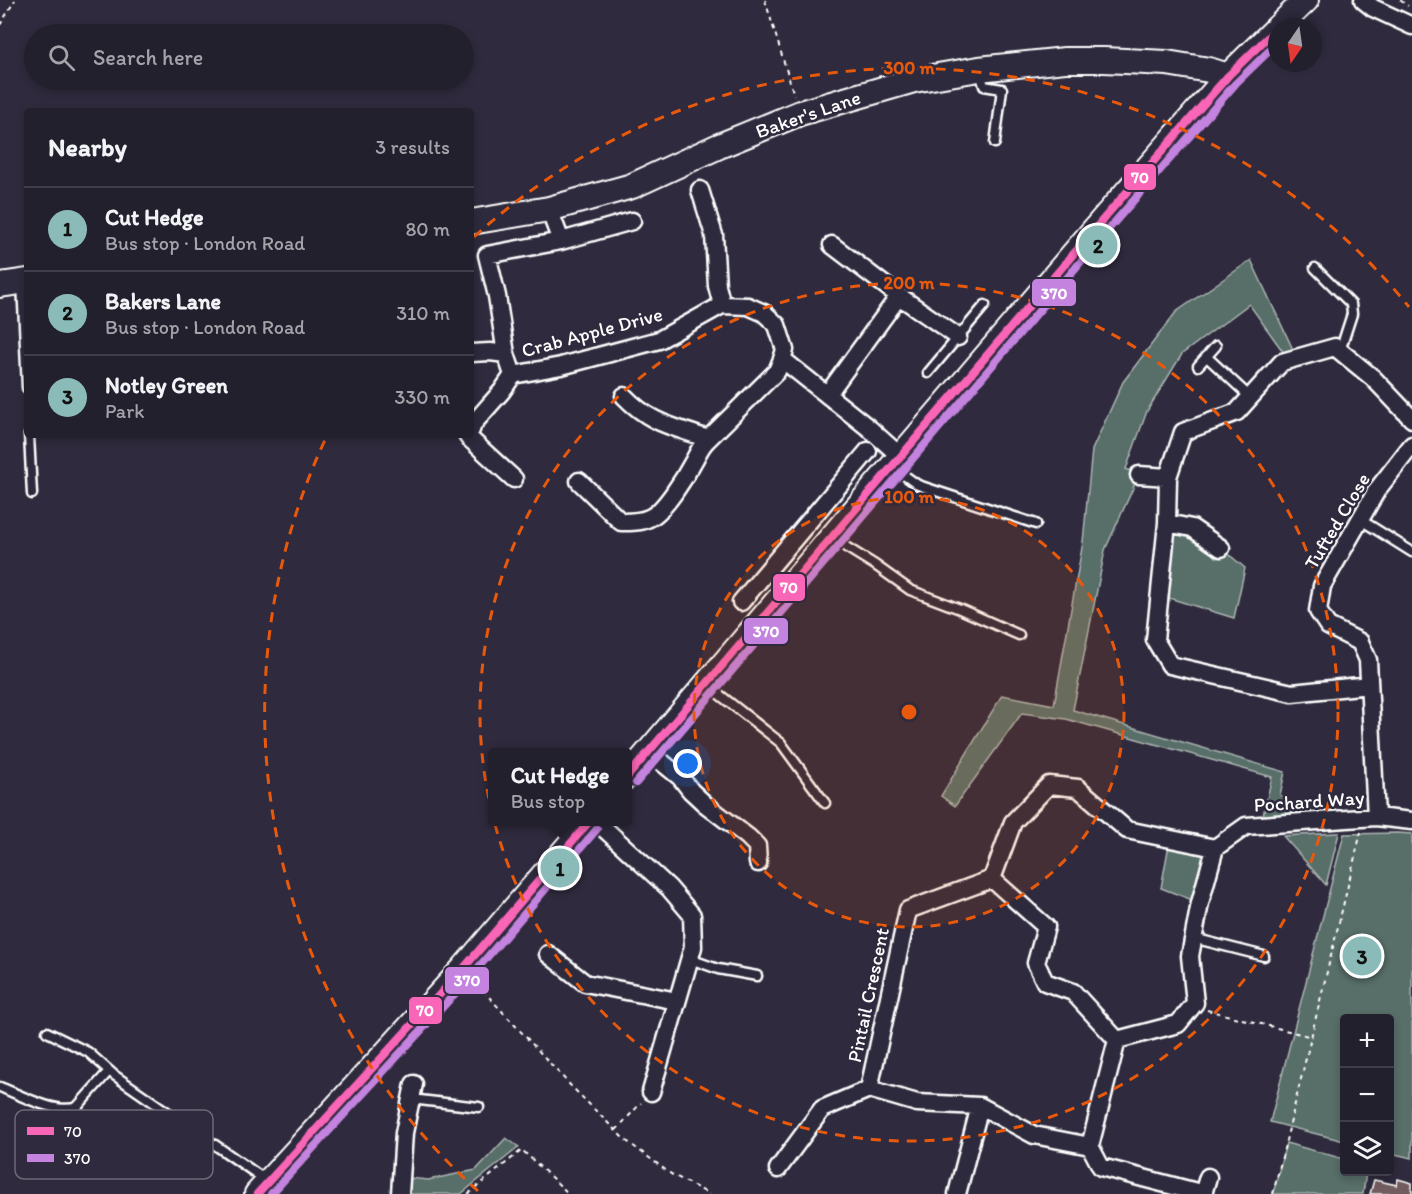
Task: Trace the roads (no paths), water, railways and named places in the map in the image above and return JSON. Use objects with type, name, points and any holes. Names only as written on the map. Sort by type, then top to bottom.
[{"type":"street","points":[[1288,18],[1306,0]]},
{"type":"street","points":[[1363,0],[1373,8],[1412,26]]},
{"type":"street","points":[[632,770],[895,461],[1228,76],[1268,38]]},
{"type":"street","name":"Baker's Lane","points":[[474,222],[549,209],[632,186],[719,146],[800,113],[914,80],[979,69],[1065,60],[1167,63],[1209,70],[1228,76]]},
{"type":"street","points":[[579,481],[621,522],[651,518],[683,480],[702,444],[777,370],[782,359],[785,350],[777,325],[764,313],[748,306],[722,305],[717,286],[714,235],[700,190]]},
{"type":"street","points":[[549,209],[561,241],[632,221]]},
{"type":"street","name":"Crab Apple Drive","points":[[513,375],[506,354],[497,296],[487,255],[561,241]]},
{"type":"street","points":[[832,244],[899,296],[958,337]]},
{"type":"street","points":[[827,395],[899,296]]},
{"type":"street","name":"Crab Apple Drive","points":[[474,423],[513,375],[561,366],[659,340],[722,305]]},
{"type":"street","points":[[1369,684],[1292,693],[1170,664],[1155,640],[1167,523],[1168,477],[1183,432],[1237,412],[1282,362],[1335,347],[1373,378],[1412,419]]},
{"type":"street","name":"Crab Apple Drive","points":[[474,353],[506,354]]},
{"type":"street","points":[[782,359],[870,429],[895,461]]},
{"type":"street","points":[[624,396],[633,406],[656,422],[708,439]]},
{"type":"street","name":"Crab Apple Drive","points":[[472,438],[514,479]]},
{"type":"street","name":"Tufted Close","points":[[1376,818],[1368,660],[1360,642],[1328,627],[1318,611],[1322,586],[1377,490],[1412,445]]},
{"type":"street","points":[[741,602],[868,452]]},
{"type":"street","points":[[1139,476],[1168,477]]},
{"type":"street","points":[[815,515],[833,534]]},
{"type":"street","points":[[1167,523],[1192,528],[1221,548]]},
{"type":"street","points":[[648,751],[675,772],[705,804],[757,846],[758,863]]},
{"type":"street","points":[[1049,784],[1078,788],[1127,830],[1215,849],[1190,956],[1195,1003],[1178,1024],[1117,1040],[1073,992],[1045,982],[1036,963],[1046,927],[992,879],[1013,822],[1049,784]]},
{"type":"street","name":"Pochard Way","points":[[1215,849],[1246,826],[1376,818],[1412,820]]},
{"type":"street","points":[[262,1188],[463,969],[586,826]]},
{"type":"street","points":[[601,826],[669,888],[692,915],[693,946],[690,959],[651,1092]]},
{"type":"street","name":"Pintail Crescent","points":[[992,879],[908,910],[868,1089],[917,1103],[980,1106],[1034,1135],[1090,1146]]},
{"type":"street","points":[[548,954],[585,983],[677,1001]]},
{"type":"street","points":[[1117,1040],[1090,1146],[1101,1167],[1204,1194],[1208,1177]]},
{"type":"street","points":[[778,1169],[822,1109],[868,1089]]},
{"type":"street","points":[[400,1194],[404,1133],[413,1091]]},
{"type":"street","points":[[957,1194],[980,1106]]},
{"type":"lane","points":[[979,69],[984,86],[1002,89],[995,143]]},
{"type":"lane","points":[[1315,268],[1351,304],[1352,314],[1340,351]]},
{"type":"lane","points":[[16,283],[24,359]]},
{"type":"lane","points":[[928,373],[985,304]]},
{"type":"lane","points":[[1198,366],[1216,346]]},
{"type":"lane","points":[[1207,357],[1250,397]]},
{"type":"lane","points":[[29,438],[32,494]]},
{"type":"lane","points":[[895,461],[918,485],[1036,524]]},
{"type":"lane","points":[[1361,520],[1412,552]]},
{"type":"lane","points":[[833,534],[910,590],[1019,635]]},
{"type":"lane","points":[[707,682],[781,743],[825,803]]},
{"type":"lane","points":[[1193,938],[1264,956]]},
{"type":"lane","points":[[690,959],[718,969],[757,976]]},
{"type":"lane","points":[[47,1032],[88,1052],[160,1110]]},
{"type":"lane","points":[[0,1087],[53,1107],[70,1110],[77,1107],[109,1071]]},
{"type":"lane","points":[[413,1091],[478,1107]]},
{"type":"lane","points":[[213,1151],[262,1188]]},
{"type":"place","name":"Bakers Lane","points":[[1098,245]]},
{"type":"place","name":"Cut Hedge","points":[[560,868]]},
{"type":"place","name":"Notley Green","points":[[1362,956]]}]
